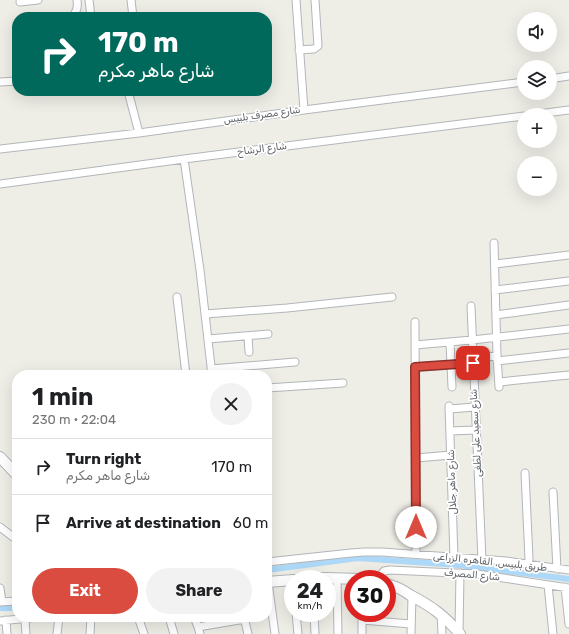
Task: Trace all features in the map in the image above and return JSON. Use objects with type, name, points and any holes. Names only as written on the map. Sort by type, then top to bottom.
[{"type":"street","points":[[20,2],[38,0]]},
{"type":"street","points":[[77,0],[77,12]]},
{"type":"street","points":[[89,0],[90,12]]},
{"type":"street","points":[[131,0],[132,12]]},
{"type":"street","points":[[296,0],[304,110]]},
{"type":"street","points":[[299,50],[314,49],[318,46],[315,0]]},
{"type":"street","points":[[557,78],[569,76]]},
{"type":"street","points":[[0,82],[12,81]]},
{"type":"street","name":"شارع مصرف بلبيس","points":[[0,150],[517,83]]},
{"type":"street","points":[[129,96],[139,133]]},
{"type":"street","points":[[557,112],[569,110]]},
{"type":"street","name":"شارع الرشاح","points":[[0,184],[517,117]]},
{"type":"street","points":[[184,159],[197,241],[212,370]]},
{"type":"street","points":[[494,243],[499,385],[569,375]]},
{"type":"street","points":[[495,264],[569,255]]},
{"type":"street","points":[[495,290],[569,280]]},
{"type":"street","points":[[177,297],[185,370]]},
{"type":"street","points":[[205,314],[287,308],[392,297]]},
{"type":"street","points":[[496,315],[569,305]]},
{"type":"street","name":"شارع سعيد على لطفى","points":[[471,306],[482,560]]},
{"type":"street","points":[[415,322],[416,554]]},
{"type":"street","points":[[416,345],[497,338],[569,329]]},
{"type":"street","points":[[208,339],[268,334]]},
{"type":"street","points":[[248,336],[249,352]]},
{"type":"street","points":[[450,342],[452,387]]},
{"type":"street","points":[[415,367],[451,365],[473,360],[569,353]]},
{"type":"street","points":[[229,370],[295,362]]},
{"type":"street","points":[[272,388],[343,383]]},
{"type":"street","name":"شارع ماهر جلال","points":[[454,558],[449,407],[475,407]]},
{"type":"street","points":[[450,431],[476,430]]},
{"type":"street","points":[[416,458],[451,455]]},
{"type":"street","points":[[0,457],[12,470]]},
{"type":"street","points":[[525,473],[528,564]]},
{"type":"street","points":[[553,492],[557,568]]},
{"type":"street","points":[[0,527],[12,536]]},
{"type":"street","name":"طريق بلبيس, القاهره الزراعى","points":[[272,561],[364,552],[416,554],[528,564],[569,570]]},
{"type":"street","name":"شارع المصرف","points":[[396,570],[477,574],[567,588]]},
{"type":"street","points":[[460,573],[460,633]]},
{"type":"street","points":[[338,634],[337,578],[344,578]]},
{"type":"street","points":[[272,582],[284,581]]},
{"type":"street","points":[[548,585],[553,634]]},
{"type":"street","points":[[0,588],[1,602],[12,601]]},
{"type":"street","points":[[396,588],[441,614],[460,633]]},
{"type":"street","points":[[567,588],[569,624]]},
{"type":"street","points":[[411,634],[412,596]]},
{"type":"street","points":[[272,612],[275,634]]},
{"type":"street","points":[[441,614],[442,634]]},
{"type":"street","points":[[3,621],[7,634]]},
{"type":"street","points":[[25,622],[26,634]]},
{"type":"street","points":[[57,634],[58,622]]},
{"type":"street","points":[[90,634],[91,622]]},
{"type":"street","points":[[140,622],[144,634]]},
{"type":"street","points":[[170,622],[174,634]]},
{"type":"street","points":[[199,631],[231,622]]},
{"type":"street","points":[[246,622],[248,634]]},
{"type":"street","points":[[297,622],[298,634]]},
{"type":"street","points":[[314,622],[315,634]]},
{"type":"street","points":[[362,622],[363,634]]},
{"type":"street","points":[[396,622],[411,624]]},
{"type":"waterway","points":[[272,569],[358,558],[458,565],[569,579]]},
{"type":"waterway","points":[[0,608],[12,608]]},
{"type":"route","points":[[416,527],[415,367],[473,363]]}]
